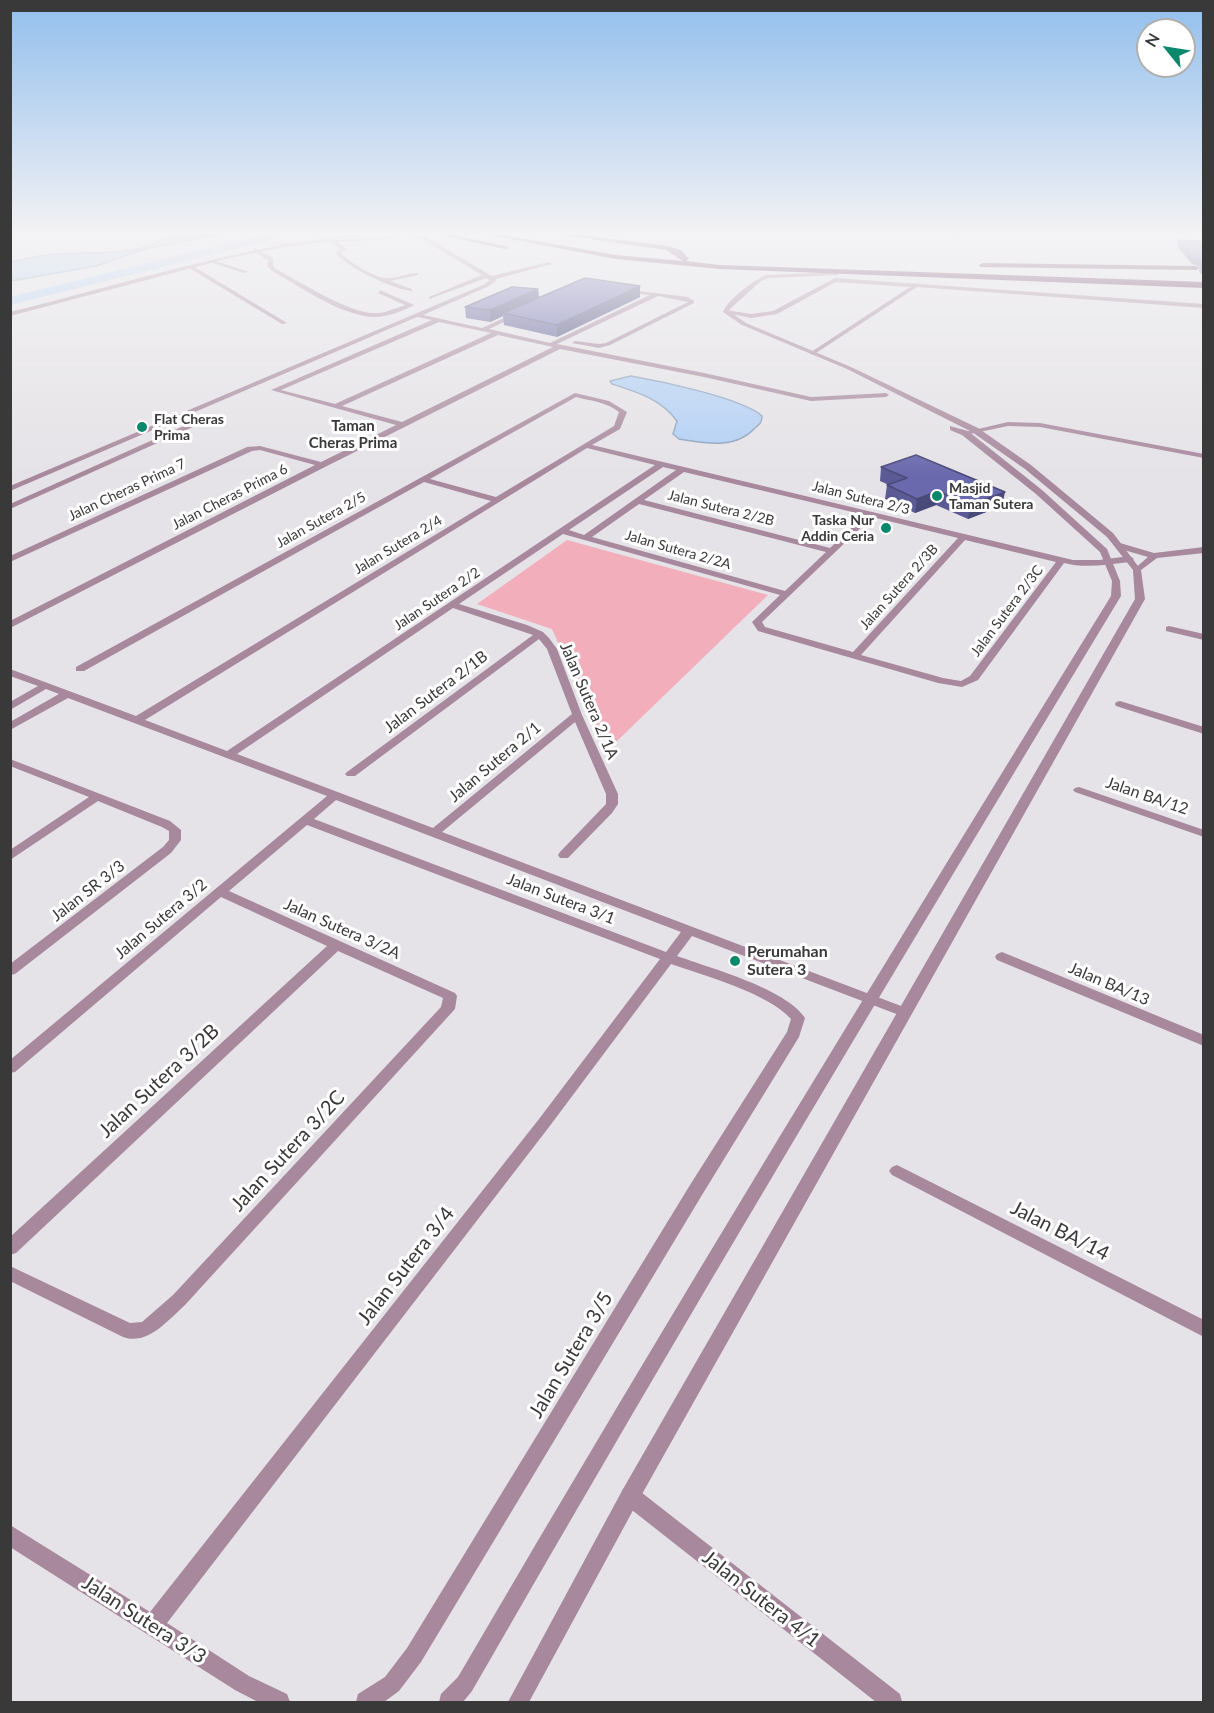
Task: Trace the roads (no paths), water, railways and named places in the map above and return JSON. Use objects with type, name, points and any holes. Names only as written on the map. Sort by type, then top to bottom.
[{"type":"street","points":[[258,315],[273,324]]},
{"type":"street","points":[[271,315],[284,323]]},
{"type":"street","points":[[10,489],[415,315]]},
{"type":"street","points":[[420,315],[812,399],[886,395]]},
{"type":"street","points":[[482,330],[514,315]]},
{"type":"street","name":"Jalan Cheras Prima 6","points":[[10,626],[616,315]]},
{"type":"street","points":[[447,322],[456,318],[492,325],[557,344],[599,346],[608,344],[666,315]]},
{"type":"street","points":[[518,1702],[630,1496],[1019,809],[1129,622],[1140,599],[1141,586],[1134,564],[1120,546],[1028,466],[970,432],[813,353],[744,324],[730,315]]},
{"type":"street","points":[[744,315],[757,315]]},
{"type":"street","points":[[449,1702],[465,1684],[586,1475],[869,999],[1116,596],[1116,581],[1104,551],[970,432],[886,395],[809,357],[871,315]]},
{"type":"street","points":[[744,324],[744,321],[751,316]]},
{"type":"street","points":[[274,390],[438,320]]},
{"type":"street","points":[[335,407],[497,333]]},
{"type":"street","points":[[253,384],[403,425]]},
{"type":"street","points":[[860,395],[869,386]]},
{"type":"street","name":"Jalan Sutera 2/4","points":[[135,721],[617,427],[623,412],[618,407],[575,395]]},
{"type":"street","name":"Jalan Sutera 2/5","points":[[80,669],[575,395]]},
{"type":"street","points":[[10,507],[189,427],[168,420]]},
{"type":"street","points":[[970,432],[1008,424],[1040,425],[1203,456]]},
{"type":"street","name":"Jalan Sutera 2/3","points":[[586,446],[1062,560],[1085,564],[1109,562],[1134,564]]},
{"type":"street","name":"Jalan Cheras Prima 7","points":[[10,560],[256,447],[322,465]]},
{"type":"street","name":"Jalan Sutera 2/2","points":[[227,756],[662,464]]},
{"type":"street","points":[[585,537],[683,469]]},
{"type":"street","points":[[423,479],[497,500]]},
{"type":"street","name":"Jalan Sutera 2/2B","points":[[637,501],[833,551]]},
{"type":"street","points":[[855,656],[761,629],[757,622],[871,514]]},
{"type":"street","name":"Jalan Sutera 2/2A","points":[[562,531],[787,594]]},
{"type":"street","name":"Jalan Sutera 2/3B","points":[[855,656],[963,537]]},
{"type":"street","points":[[1120,546],[1154,556]]},
{"type":"street","points":[[1134,564],[1154,556],[1203,550]]},
{"type":"street","name":"Jalan Sutera 2/3C","points":[[855,656],[942,681],[962,684],[974,678],[1062,560]]},
{"type":"street","name":"Jalan Sutera 2/1A","points":[[452,605],[540,634],[552,650],[577,715],[612,794],[612,804],[608,811],[564,855]]},
{"type":"street","points":[[1170,629],[1203,638]]},
{"type":"street","name":"Jalan Sutera 2/1B","points":[[351,774],[540,634]]},
{"type":"street","points":[[10,672],[904,1012]]},
{"type":"street","points":[[10,707],[45,686]]},
{"type":"street","points":[[10,727],[67,694]]},
{"type":"street","points":[[1120,704],[1203,730]]},
{"type":"street","name":"Jalan Sutera 2/1","points":[[433,834],[577,715]]},
{"type":"street","points":[[10,762],[97,797]]},
{"type":"street","name":"Jalan BA/12","points":[[1079,790],[1203,834]]},
{"type":"street","name":"Jalan Sutera 3/2","points":[[10,1068],[334,796]]},
{"type":"street","points":[[10,856],[97,797]]},
{"type":"street","name":"Jalan SR 3/3","points":[[10,971],[167,850],[175,840],[175,830],[166,824],[97,797]]},
{"type":"street","name":"Jalan Sutera 3/1","points":[[306,820],[770,996],[787,1006],[798,1018]]},
{"type":"street","name":"Jalan Sutera 3/2A","points":[[220,892],[450,996]]},
{"type":"street","name":"Jalan Sutera 3/4","points":[[153,1625],[689,931]]},
{"type":"street","name":"Jalan Sutera 3/2B","points":[[10,1248],[336,945]]},
{"type":"street","name":"Jalan BA/13","points":[[1002,957],[1203,1041]]},
{"type":"street","name":"Jalan Sutera 3/2C","points":[[10,1272],[64,1301],[129,1331],[146,1329],[162,1317],[187,1292],[448,1009],[450,996]]},
{"type":"street","name":"Jalan Sutera 3/5","points":[[366,1702],[392,1684],[414,1655],[794,1034],[798,1018]]},
{"type":"street","name":"Jalan BA/14","points":[[897,1172],[1203,1329]]},
{"type":"street","name":"Jalan Sutera 4/1","points":[[630,1496],[892,1702]]},
{"type":"street","name":"Jalan Sutera 3/3","points":[[10,1535],[242,1683],[279,1702]]},
{"type":"water","points":[[631,376],[700,391],[737,403],[762,416],[761,421],[747,435],[729,442],[709,443],[679,439],[673,434],[677,421],[664,407],[648,397],[612,384],[610,381]]},
{"type":"place","name":"Flat Cheras Prima","points":[[142,427]]},
{"type":"place","name":"Masjid Taman Sutera","points":[[937,496]]},
{"type":"place","name":"Taska Nur Addin Ceria","points":[[886,528]]},
{"type":"place","name":"Perumahan Sutera 3","points":[[735,961]]},
{"type":"district","name":"Taman Cheras Prima","points":[[353,434]]}]
